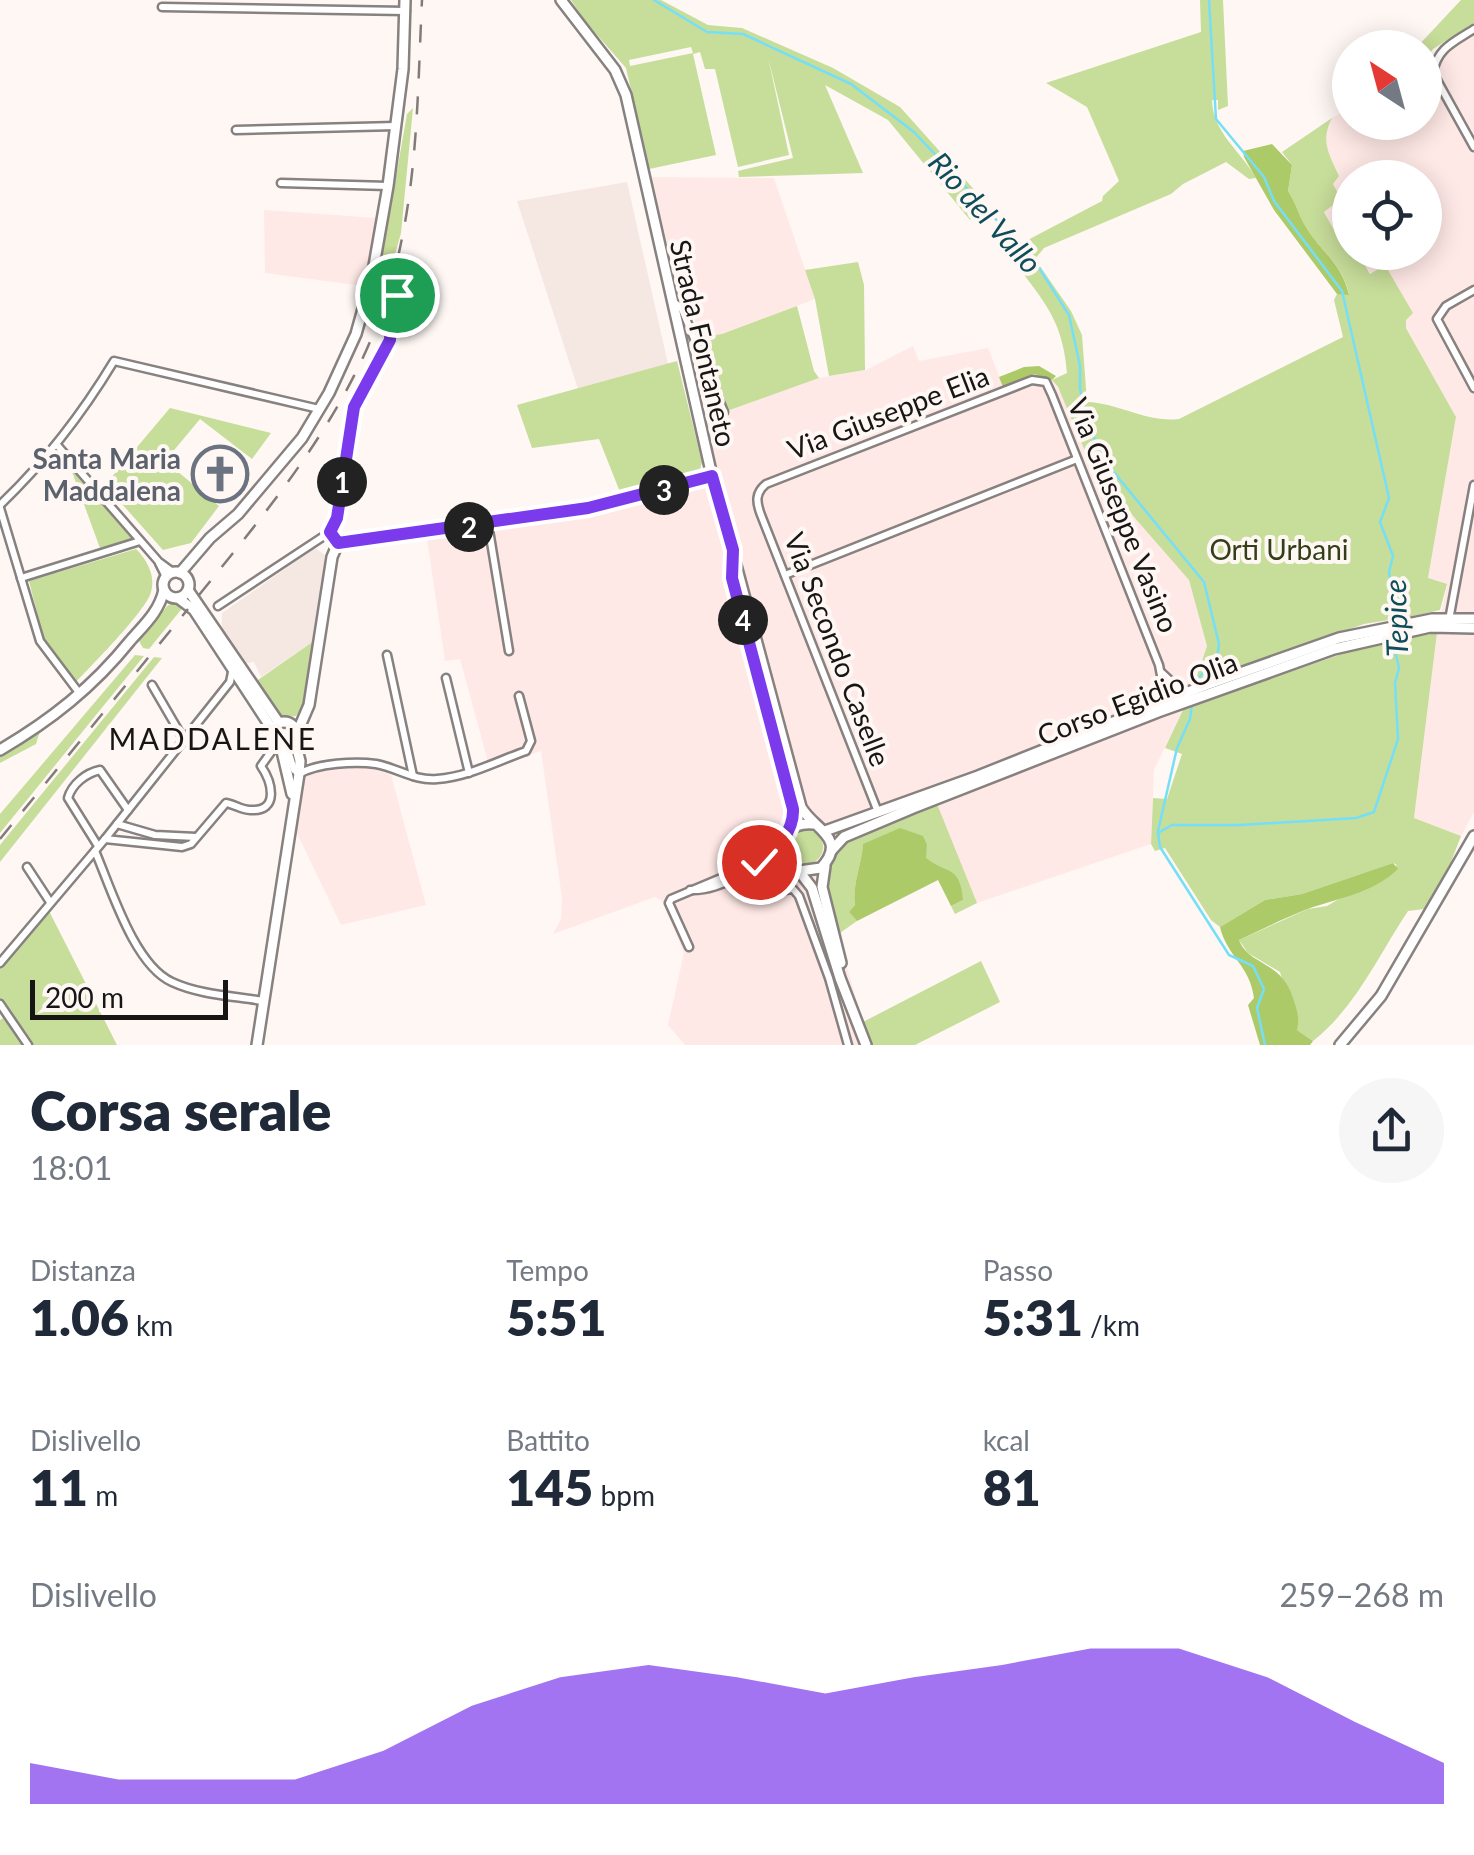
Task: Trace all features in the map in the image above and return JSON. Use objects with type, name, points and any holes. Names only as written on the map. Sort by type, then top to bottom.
[{"type":"street","name":"Strada Fontaneto","points":[[562,0],[625,89],[712,476],[799,801],[812,824]]},
{"type":"street","points":[[0,750],[40,726],[115,661],[159,607],[164,590],[254,496],[302,438],[320,410],[362,316],[372,277],[396,126],[406,6],[162,7]]},
{"type":"street","points":[[1474,29],[1442,49],[1433,73],[1474,147]]},
{"type":"street","points":[[236,130],[396,126]]},
{"type":"street","points":[[281,183],[388,186]]},
{"type":"street","points":[[1474,290],[1446,306],[1437,319],[1474,388]]},
{"type":"street","points":[[218,606],[330,532],[337,518],[354,407],[390,340],[393,307],[400,294]]},
{"type":"street","points":[[670,299],[682,310],[724,412]]},
{"type":"street","points":[[80,695],[40,642],[0,506],[57,445],[114,361],[320,410]]},
{"type":"street","name":"Via Giuseppe Vasino","points":[[1038,379],[1046,382],[1162,672],[1162,695],[1155,705]]},
{"type":"street","name":"Via Giuseppe Elia","points":[[758,492],[766,484],[1038,379]]},
{"type":"street","points":[[57,445],[159,562],[179,578],[280,725],[300,761],[257,1045]]},
{"type":"street","points":[[785,575],[1077,459]]},
{"type":"street","points":[[338,543],[606,505],[712,476]]},
{"type":"street","points":[[1449,622],[1474,485]]},
{"type":"street","name":"Via Secondo Caselle","points":[[758,492],[757,504],[880,818]]},
{"type":"street","points":[[488,524],[509,651]]},
{"type":"street","points":[[330,532],[338,543]]},
{"type":"street","points":[[21,578],[140,540]]},
{"type":"street","points":[[99,845],[182,848],[198,837],[226,803],[248,810],[268,806],[272,796],[270,779],[261,766],[287,743],[305,717],[332,557],[338,543]]},
{"type":"street","points":[[689,946],[669,903],[671,899],[759,862],[782,841],[790,828],[793,809],[732,578],[733,550]]},
{"type":"street","points":[[176,598],[179,578]]},
{"type":"street","points":[[164,590],[194,610],[244,687],[280,725]]},
{"type":"street","points":[[159,607],[176,598]]},
{"type":"street","name":"Corso Egidio Olia","points":[[825,831],[880,818],[1188,696],[1206,684],[1339,638],[1474,618]]},
{"type":"street","name":"Corso Egidio Olia","points":[[1449,622],[1474,628]]},
{"type":"street","name":"Corso Egidio Olia","points":[[828,857],[844,837],[880,818],[1155,705],[1203,696],[1388,631]]},
{"type":"street","points":[[387,655],[413,778]]},
{"type":"street","points":[[0,963],[230,682],[232,668]]},
{"type":"street","name":"Via Giuseppe Vasino","points":[[1162,672],[1188,696]]},
{"type":"street","points":[[446,678],[470,772]]},
{"type":"street","points":[[230,682],[244,687]]},
{"type":"street","points":[[152,685],[184,740]]},
{"type":"street","points":[[299,774],[307,769],[362,763],[432,780],[470,772],[526,751],[531,741],[519,696]]},
{"type":"street","points":[[287,743],[271,736],[280,725],[305,717]]},
{"type":"street","points":[[287,743],[293,802]]},
{"type":"street","points":[[128,810],[100,770],[73,786],[68,798],[99,845],[138,946],[155,970],[175,984],[263,1001]]},
{"type":"street","points":[[117,824],[155,835],[198,837]]},
{"type":"street","points":[[790,828],[812,824],[825,831],[828,857],[822,887],[850,1004]]},
{"type":"street","points":[[1340,1045],[1381,996],[1474,836]]},
{"type":"street","points":[[782,841],[782,854],[812,888],[866,1045]]},
{"type":"street","points":[[689,890],[704,891],[768,866],[814,871],[828,857]]},
{"type":"street","points":[[27,866],[50,902]]},
{"type":"street","points":[[785,890],[794,889],[799,896],[848,1045]]},
{"type":"street","points":[[0,1004],[28,1045]]},
{"type":"shaded area","points":[[1474,34],[1474,812],[1461,836],[1414,818],[1437,633],[1447,585],[1428,579],[1456,417],[1406,327],[1386,270],[1442,270],[1442,160],[1332,162],[1324,145],[1332,118],[1332,140],[1442,140],[1442,54]]},
{"type":"shaded area","points":[[650,177],[774,178],[815,299],[722,334],[701,337],[670,254]]},
{"type":"shaded area","points":[[627,182],[668,364],[578,389],[517,201]]},
{"type":"shaded area","points":[[1332,205],[1332,226],[1324,211]]},
{"type":"shaded area","points":[[264,210],[377,218],[364,286],[265,273]]},
{"type":"shaded area","points":[[913,346],[919,361],[988,348],[1003,386],[1034,374],[1052,380],[1160,543],[1189,579],[1207,646],[1184,708],[1154,770],[1151,844],[977,903],[938,812],[837,934],[870,1045],[685,1045],[668,1025],[684,953],[662,901],[655,897],[553,934],[561,919],[562,898],[541,751],[490,769],[460,659],[445,661],[426,532],[593,511],[717,479],[705,419],[819,378],[866,370]]},
{"type":"shaded area","points":[[315,548],[326,560],[314,641],[261,677],[254,662],[243,664],[222,629],[222,613]]},
{"type":"shaded area","points":[[367,766],[391,775],[426,905],[341,925],[296,831],[306,773]]},
{"type":"green space","points":[[571,0],[661,0],[708,25],[742,28],[833,68],[900,107],[987,204],[970,220],[888,120],[825,85],[863,173],[739,177],[738,171],[793,158],[768,57],[789,155],[738,167],[715,69],[705,69],[700,52],[693,54],[716,155],[649,169],[626,68]],"holes":[[[691,47],[693,53],[630,66],[629,60]]]},
{"type":"green space","name":"Orti Urbani","points":[[1200,0],[1223,0],[1228,106],[1218,110],[1218,100],[1212,100],[1214,112],[1222,132],[1256,178],[1249,179],[1226,162],[1171,194],[1044,248],[1035,259],[1071,311],[1082,335],[1087,402],[1156,418],[1179,419],[1343,337],[1334,300],[1337,294],[1349,294],[1339,270],[1368,270],[1370,274],[1388,270],[1413,313],[1406,320],[1406,328],[1456,417],[1428,578],[1447,584],[1440,610],[1400,619],[1397,612],[1389,620],[1364,624],[1194,684],[1207,646],[1189,580],[1093,470],[1052,380],[1067,373],[1058,330],[1021,271],[1034,259],[1022,243],[1102,201],[1119,181],[1087,107],[1046,83],[1201,32]]},
{"type":"green space","points":[[1461,0],[1474,0],[1474,23],[1442,43],[1442,30],[1433,30]]},
{"type":"green space","points":[[413,108],[401,233],[382,301],[377,285],[407,114]]},
{"type":"green space","points":[[1332,118],[1326,141],[1332,161],[1332,206],[1324,212],[1332,226],[1332,260],[1306,227],[1288,191],[1292,165],[1282,152]]},
{"type":"green space","points":[[1272,144],[1292,165],[1288,191],[1306,227],[1332,261],[1332,270],[1341,274],[1349,295],[1337,294],[1274,210],[1243,151]]},
{"type":"green space","points":[[858,262],[864,285],[865,370],[829,376],[815,299],[805,270]]},
{"type":"green space","points":[[797,306],[819,378],[727,411],[694,338],[722,334]]},
{"type":"green space","points":[[677,361],[702,462],[700,470],[622,497],[599,439],[532,448],[517,405]]},
{"type":"green space","points":[[1039,366],[1056,376],[1052,380],[1034,374],[1003,387],[999,377],[1024,367]]},
{"type":"green space","points":[[170,408],[271,433],[252,459],[200,419],[165,461],[219,506],[191,543],[163,550],[105,485]]},
{"type":"green space","points":[[71,469],[132,539],[100,548]]},
{"type":"green space","points":[[136,549],[150,569],[151,592],[147,601],[75,683],[44,640],[29,581]]},
{"type":"green space","points":[[174,602],[184,606],[149,649],[143,648],[139,641]]},
{"type":"green space","points":[[1437,633],[1414,818],[1461,836],[1424,909],[1408,911],[1354,997],[1313,1041],[1297,1030],[1280,972],[1248,953],[1239,940],[1308,909],[1327,906],[1397,865],[1393,863],[1302,894],[1265,900],[1220,927],[1211,920],[1165,848],[1155,851],[1151,844],[1153,798],[1167,799],[1182,754],[1165,748],[1184,708],[1371,644]]},
{"type":"green space","points":[[314,641],[304,704],[296,716],[282,718],[255,682]]},
{"type":"green space","points":[[135,655],[144,656],[0,833],[0,814]]},
{"type":"green space","points":[[154,657],[162,658],[0,862],[0,845]]},
{"type":"green space","points":[[41,728],[36,744],[0,763],[0,753]]},
{"type":"green space","points":[[937,804],[977,903],[955,914],[951,906],[963,900],[925,858],[927,845],[863,844],[855,905],[849,912],[857,921],[837,935],[825,880],[840,847],[860,834]]},
{"type":"green space","points":[[900,828],[923,836],[926,858],[956,876],[963,900],[951,906],[938,880],[857,921],[849,912],[855,905],[863,844]]},
{"type":"green space","points":[[806,830],[818,835],[823,847],[818,859],[806,864],[794,859],[789,847],[794,835]]},
{"type":"green space","points":[[1393,863],[1398,869],[1377,884],[1239,940],[1250,955],[1288,986],[1298,1014],[1297,1030],[1313,1041],[1310,1045],[1260,1045],[1248,1005],[1254,998],[1252,987],[1220,927],[1265,900],[1302,894]]},
{"type":"green space","points":[[47,907],[117,1045],[28,1045],[0,1004],[0,963]]},
{"type":"green space","points":[[981,961],[1000,1002],[915,1045],[870,1045],[861,1023]]},
{"type":"green space","points":[[5,1017],[23,1045],[0,1045],[0,1020]]},
{"type":"waterway","name":"Rio del Vallo","points":[[654,0],[707,32],[743,34],[851,84],[914,132],[1034,260],[1069,315],[1091,432],[1112,470],[1204,582],[1219,644],[1217,658],[1200,676],[1196,687]]},
{"type":"waterway","name":"Tepice","points":[[1209,0],[1216,119],[1264,177],[1274,201],[1342,291],[1389,498],[1380,522],[1393,556],[1389,572],[1394,625]]},
{"type":"waterway","name":"Tepice","points":[[1265,1045],[1257,1008],[1264,989],[1253,966],[1229,955],[1160,847],[1158,833],[1172,825],[1356,818],[1374,812],[1398,739],[1395,683],[1399,668],[1392,638]]},
{"type":"waterway","name":"Rio del Vallo","points":[[1158,831],[1177,748],[1192,704]]},
{"type":"railway","points":[[199,595],[264,514],[322,431],[370,342],[388,294],[411,183],[422,0]]},
{"type":"railway","points":[[0,839],[188,609]]},
{"type":"place","name":"Santa Maria Maddalena","points":[[220,474]]},
{"type":"district","name":"MADDALENE","points":[[213,738]]},
{"type":"route","points":[[397,295],[390,340],[354,407],[337,518],[330,532],[338,543],[466,528],[606,505],[712,476],[733,550],[732,578],[794,817],[782,841],[759,862]]}]
